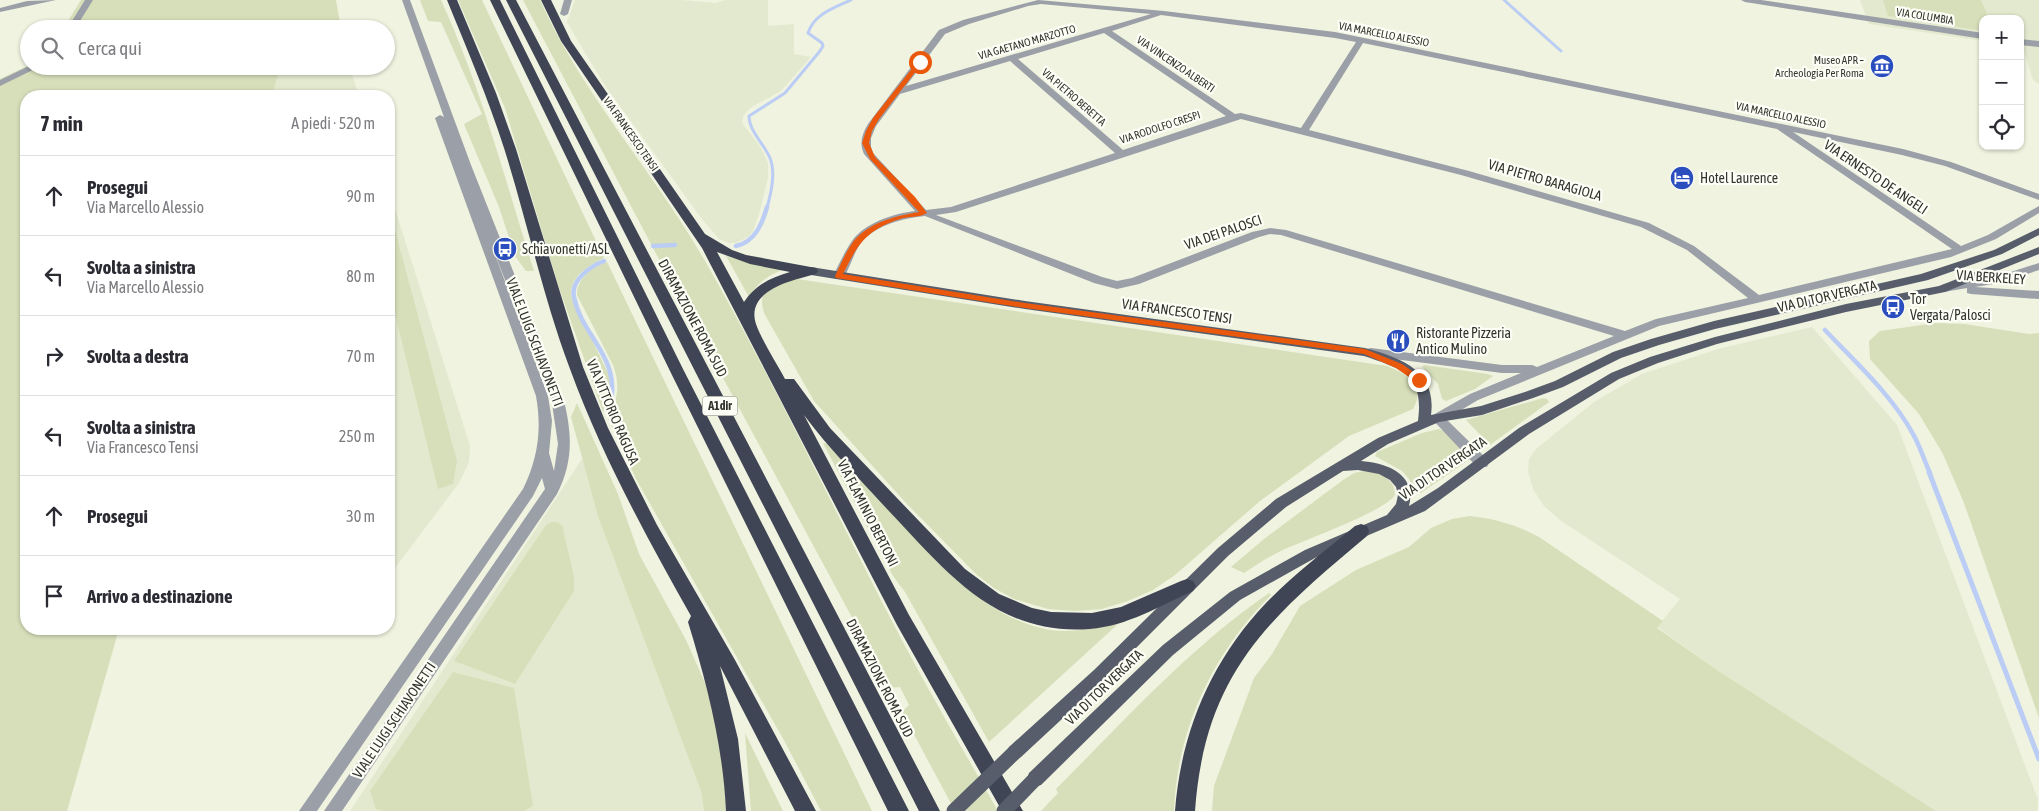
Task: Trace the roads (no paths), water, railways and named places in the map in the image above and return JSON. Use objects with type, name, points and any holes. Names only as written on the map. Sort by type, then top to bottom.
[{"type":"highway","name":"VIA VITTORIO RAGUSA","points":[[452,0],[492,93],[576,367],[600,428],[651,529],[770,741],[806,811]]},
{"type":"highway","name":"A1dir","points":[[494,0],[694,405],[899,811]]},
{"type":"highway","name":"DIRAMAZIONE ROMA SUD","points":[[511,0],[930,811]]},
{"type":"highway","name":"VIA FRANCESCO TENSI","points":[[546,0],[566,41],[695,228]]},
{"type":"highway","points":[[695,228],[705,239],[730,254],[811,271]]},
{"type":"highway","name":"VIA FLAMINIO BERTONI","points":[[695,228],[761,346],[903,620],[1013,811]]},
{"type":"highway","points":[[749,324],[748,308],[760,291],[778,280],[811,271]]},
{"type":"highway","points":[[761,346],[825,432],[867,478],[959,574],[972,585],[1002,604],[1038,618],[1056,622],[1088,621],[1123,614],[1187,586]]},
{"type":"highway","points":[[1184,811],[1190,765],[1196,742],[1212,695],[1224,672],[1263,618],[1300,583],[1362,531]]},
{"type":"highway","points":[[688,595],[723,712],[733,760],[736,811]]},
{"type":"main road","name":"VIA DI TOR VERGATA","points":[[954,811],[1099,675],[1223,552],[1281,502],[1370,447],[1437,418],[1482,410],[1529,396],[1617,355],[1697,329],[1930,276],[1998,252],[2039,231]]},
{"type":"main road","name":"VIA DI TOR VERGATA","points":[[1004,811],[1168,650],[1235,596],[1288,566],[1362,531],[1408,513],[1428,502],[1560,408],[1615,376],[1654,360],[1791,322],[1941,289],[2018,260],[2039,250]]},
{"type":"main road","name":"VIA FRANCESCO TENSI","points":[[811,271],[1025,305],[1365,352]]},
{"type":"main road","points":[[1365,352],[1399,366],[1419,380],[1424,387],[1426,397],[1424,424]]},
{"type":"main road","points":[[1326,475],[1344,467],[1364,464],[1383,468],[1394,476],[1404,490],[1405,503],[1397,513],[1382,524]]},
{"type":"street","points":[[0,1],[10,0]]},
{"type":"street","points":[[0,10],[27,3],[52,0]]},
{"type":"street","points":[[77,20],[89,0]]},
{"type":"street","name":"VIALE LUIGI SCHIAVONETTI","points":[[307,811],[528,492],[544,452],[546,422],[542,396],[397,0]]},
{"type":"street","name":"VIALE LUIGI SCHIAVONETTI","points":[[332,811],[552,490],[560,474],[565,454],[565,432],[557,396],[466,165],[406,0]]},
{"type":"street","points":[[564,14],[568,0]]},
{"type":"street","points":[[1106,0],[1164,13]]},
{"type":"street","name":"VIA COLUMBIA","points":[[1745,0],[1979,35]]},
{"type":"street","name":"VIA MARCELLO ALESSIO","points":[[923,213],[872,157],[866,147],[866,138],[869,131],[942,32],[953,26],[990,14],[1030,3],[1041,2],[1164,13],[1361,40],[1928,158],[2039,197]]},
{"type":"street","name":"VIA GAETANO MARZOTTO","points":[[896,92],[1164,13]]},
{"type":"street","name":"VIA VINCENZO ALBERTI","points":[[1106,31],[1232,116]]},
{"type":"street","points":[[1304,131],[1361,40]]},
{"type":"street","points":[[2024,42],[2039,44]]},
{"type":"street","name":"VIA PIETRO BERETTA","points":[[1011,57],[1122,153]]},
{"type":"street","points":[[0,83],[20,74]]},
{"type":"street","name":"VIA RODOLFO CRESPI","points":[[839,276],[854,245],[866,232],[898,217],[952,210],[1232,116],[1248,117],[1304,131]]},
{"type":"street","name":"VIA ERNESTO DE ANGELI","points":[[1777,126],[1960,250]]},
{"type":"street","name":"VIA PIETRO BARAGIOLA","points":[[1304,131],[1645,225],[1683,242],[1758,300]]},
{"type":"street","name":"VIA DI TOR VERGATA","points":[[1437,418],[1474,397],[1625,335],[1682,316],[1901,267],[1960,250],[1992,237],[2039,209]]},
{"type":"street","name":"VIA DEI PALOSCI","points":[[923,213],[1098,280],[1117,284],[1136,281],[1256,234],[1270,231],[1282,232],[1625,335]]},
{"type":"street","name":"VIA DI TOR VERGATA","points":[[1941,289],[2000,279],[2039,266]]},
{"type":"street","name":"VIA BERKELEY","points":[[1941,289],[2039,295]]},
{"type":"street","name":"VIA FRANCESCO TENSI","points":[[1365,352],[1502,369],[1540,369]]},
{"type":"street","points":[[1437,418],[1482,463]]},
{"type":"street","points":[[544,452],[552,490]]},
{"type":"waterway","points":[[767,208],[772,183],[772,164],[751,127],[749,116],[785,93],[820,51],[823,46],[822,43],[808,33],[815,21],[825,12],[851,0]]},
{"type":"waterway","points":[[1504,0],[1561,51]]},
{"type":"waterway","points":[[736,246],[748,241],[757,231],[767,207]]},
{"type":"waterway","points":[[653,246],[675,245]]},
{"type":"waterway","points":[[604,261],[593,266],[578,279],[575,285],[574,297],[578,311],[600,348],[611,374],[610,407]]},
{"type":"waterway","points":[[1825,330],[1895,406],[1915,439],[1930,473]]},
{"type":"waterway","points":[[1929,472],[2039,759]]},
{"type":"place","name":"Museo APR – Archeologia Per Roma","points":[[1882,66]]},
{"type":"place","name":"Hotel Laurence","points":[[1682,178]]},
{"type":"place","name":"Schiavonetti/ASL","points":[[505,249]]},
{"type":"place","name":"Tor Vergata/Palosci","points":[[1893,307]]},
{"type":"place","name":"Ristorante Pizzeria Antico Mulino","points":[[1398,341]]}]
